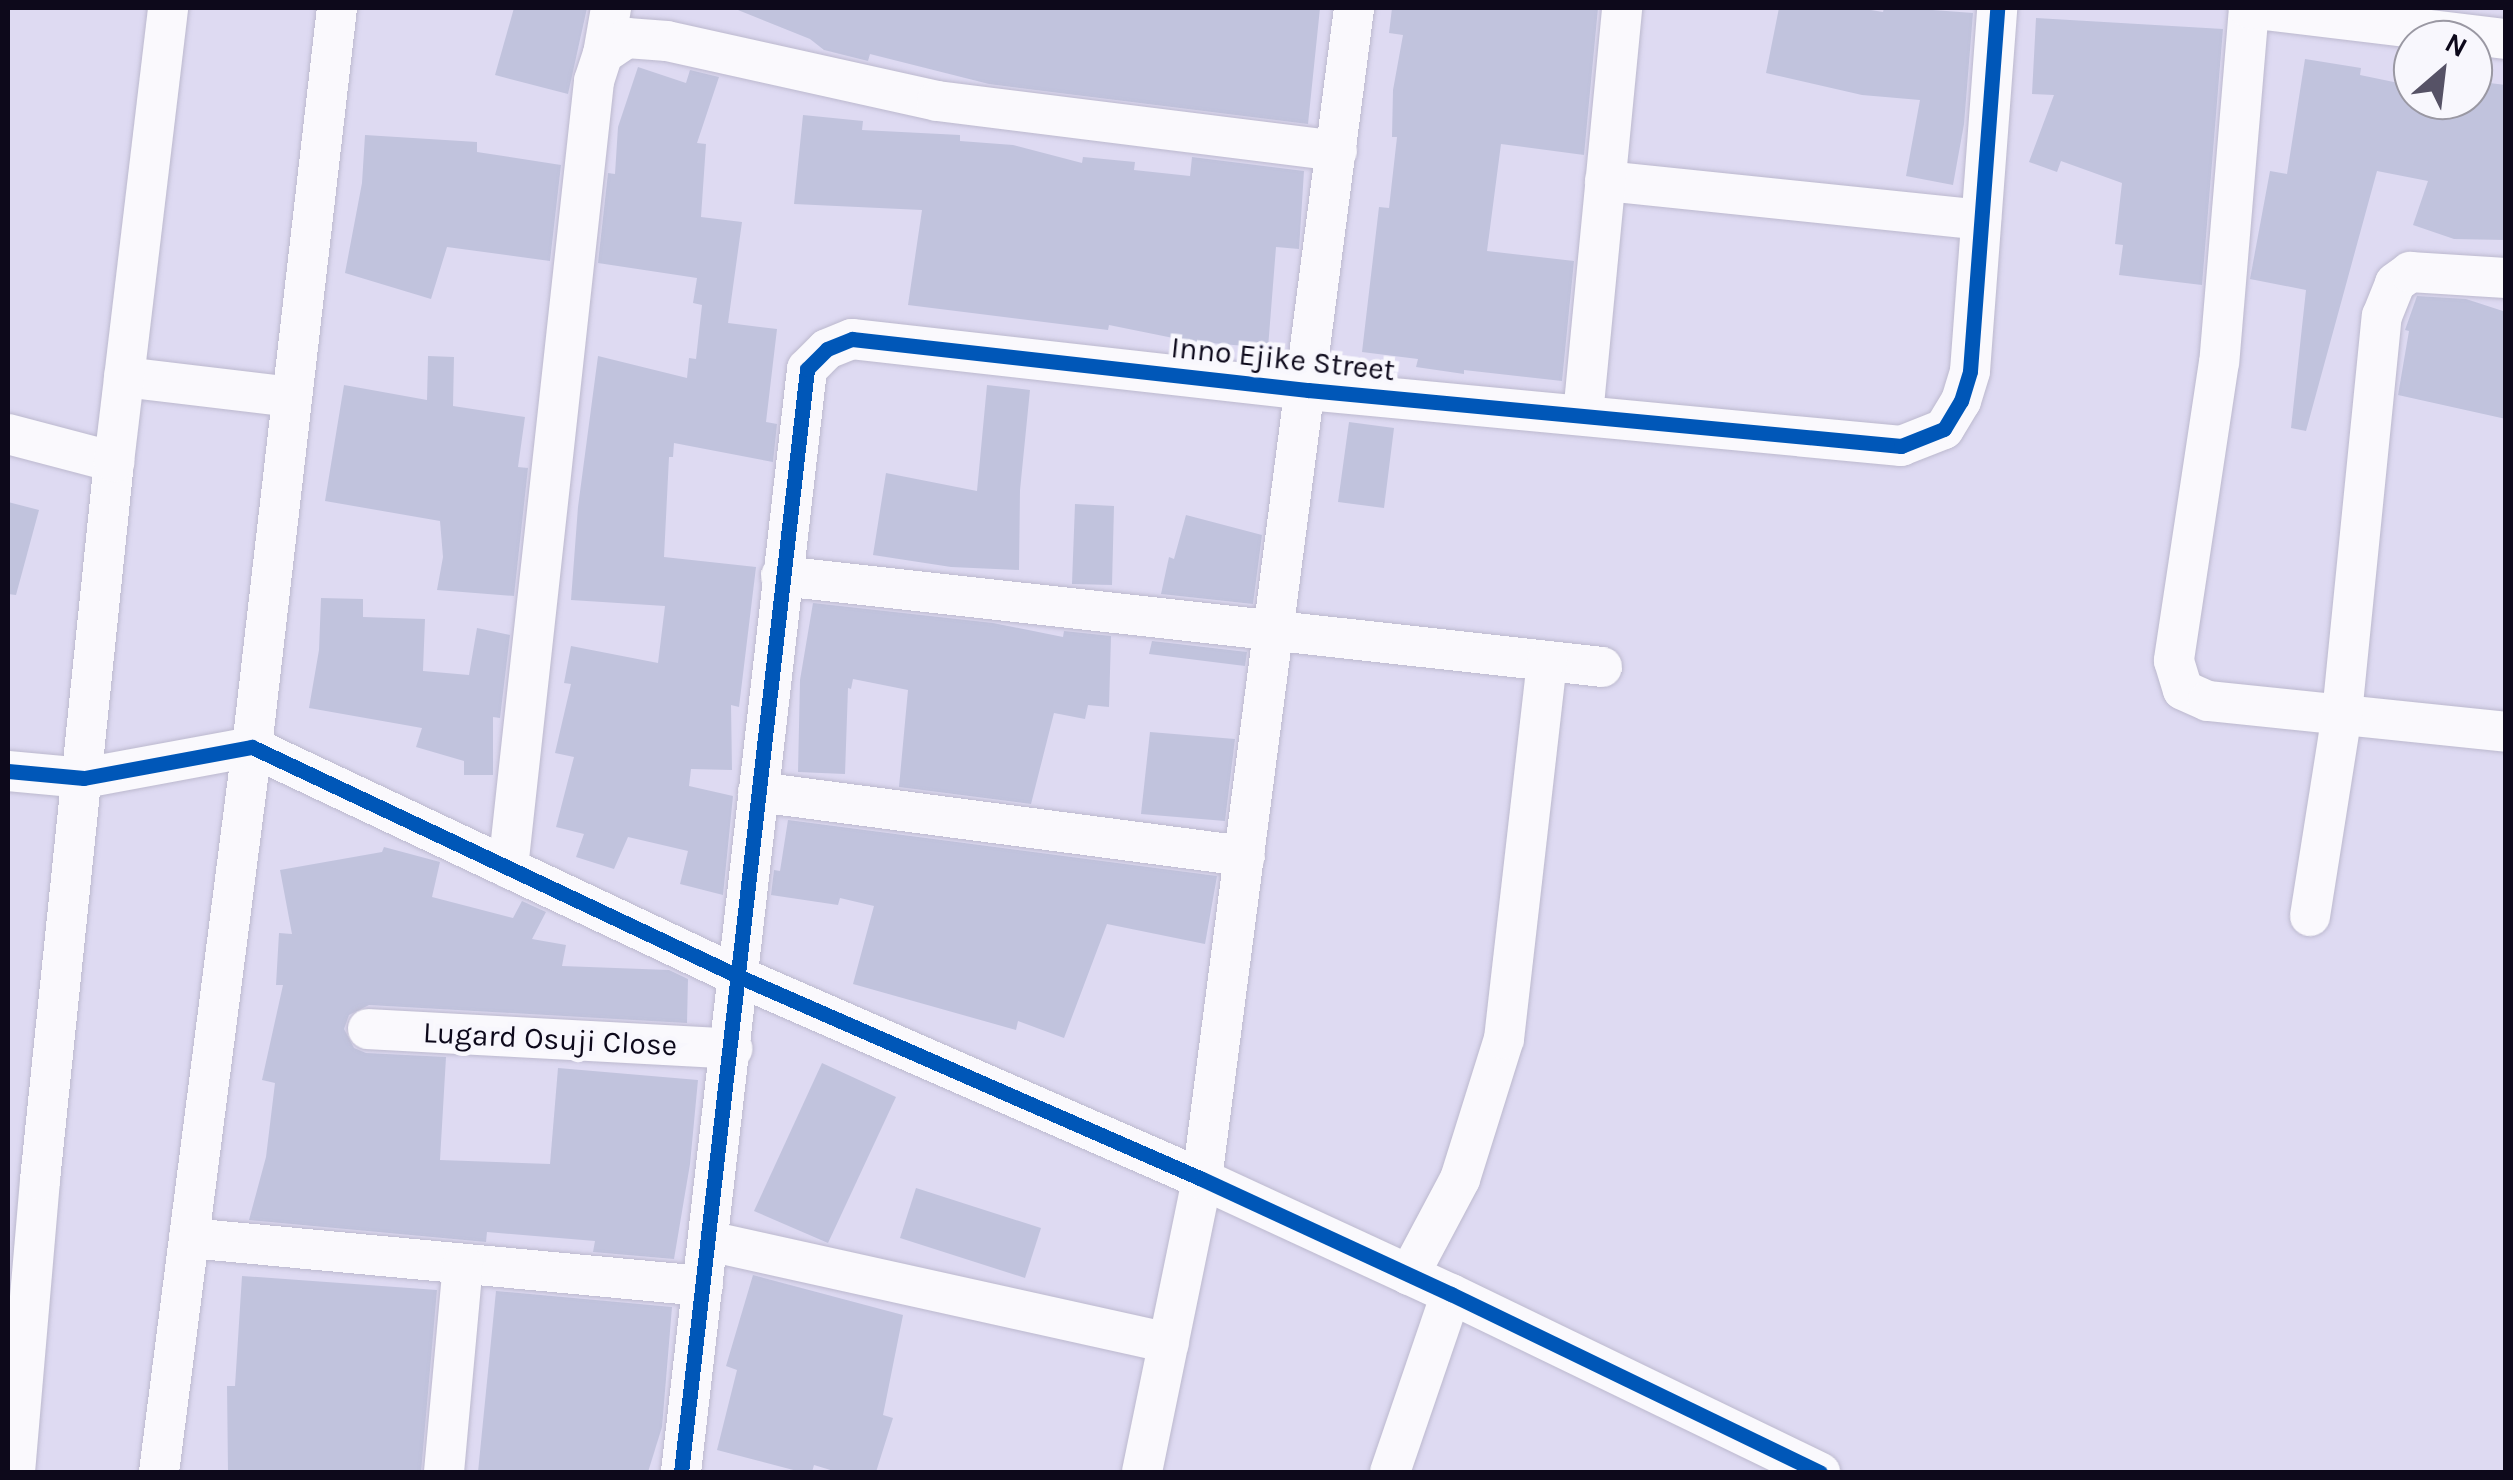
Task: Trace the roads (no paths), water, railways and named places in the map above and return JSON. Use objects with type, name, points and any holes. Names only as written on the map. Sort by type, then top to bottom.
[{"type":"street","points":[[15,1472],[40,1180],[114,462],[168,8]]},
{"type":"street","points":[[160,1472],[252,748],[337,8]]},
{"type":"street","points":[[508,868],[592,100],[611,8]]},
{"type":"street","points":[[1142,1472],[1202,1179],[1308,390],[1354,8]]},
{"type":"street","points":[[1583,415],[1622,8]]},
{"type":"street","name":"Inno Ejike Street","points":[[683,1472],[807,368],[827,349],[852,339],[1308,390],[1901,446],[1944,428],[1961,401],[1970,370],[1997,8]]},
{"type":"street","points":[[2506,38],[2396,16],[2249,8],[2220,362],[2174,661],[2184,690],[2208,701],[2506,732]]},
{"type":"street","points":[[603,54],[627,38],[666,41],[937,101],[1337,151]]},
{"type":"street","points":[[1606,181],[1981,220]]},
{"type":"street","points":[[2310,916],[2342,714],[2382,316],[2395,284],[2410,272],[2506,278]]},
{"type":"street","points":[[124,377],[292,398]]},
{"type":"street","points":[[8,434],[114,462]]},
{"type":"street","points":[[781,576],[1602,668]]},
{"type":"street","points":[[1409,1275],[1460,1179],[1504,1038],[1547,661]]},
{"type":"street","points":[[8,772],[84,778],[252,748],[740,978],[1202,1179],[1820,1472]]},
{"type":"street","points":[[758,792],[1245,856]]},
{"type":"street","name":"Lugard Osuji Close","points":[[368,1029],[732,1049]]},
{"type":"street","points":[[189,1238],[704,1286]]},
{"type":"street","points":[[709,1241],[1169,1343]]},
{"type":"street","points":[[444,1472],[463,1265]]},
{"type":"street","points":[[1390,1472],[1451,1294]]}]
